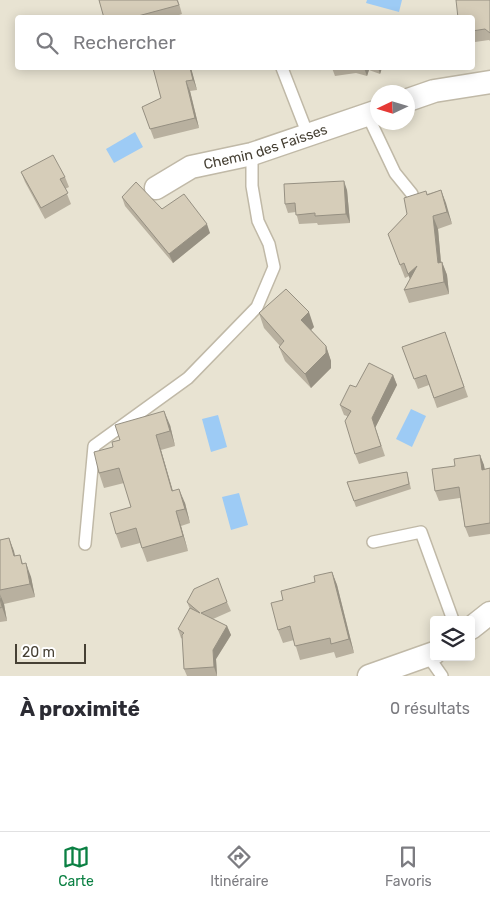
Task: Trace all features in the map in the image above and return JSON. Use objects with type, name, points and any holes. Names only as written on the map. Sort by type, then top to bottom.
[{"type":"street","points":[[415,98],[434,91],[490,82]]},
{"type":"street","name":"Chemin des Faisses","points":[[156,188],[191,167],[252,154],[370,114]]},
{"type":"street","points":[[475,625],[490,613]]},
{"type":"street","points":[[369,676],[430,654]]},
{"type":"lane","points":[[283,70],[308,135]]},
{"type":"lane","points":[[379,130],[395,173],[412,194]]},
{"type":"lane","points":[[85,544],[94,446],[188,378],[257,307],[264,291],[274,267],[269,244],[258,221],[252,186],[252,154]]},
{"type":"lane","points":[[374,542],[421,532],[452,616]]},
{"type":"lane","points":[[434,661],[442,676]]},
{"type":"shaded area","points":[[0,0],[490,0],[490,676],[0,676]]},
{"type":"water","points":[[367,0],[402,0],[399,12],[366,3]]},
{"type":"water","points":[[135,132],[143,147],[114,163],[106,149]]},
{"type":"water","points":[[411,409],[426,416],[412,447],[396,439]]},
{"type":"water","points":[[218,415],[227,447],[211,452],[202,419]]},
{"type":"water","points":[[239,493],[248,525],[231,530],[222,497]]},
{"type":"building","points":[[99,0],[177,0],[179,5],[142,15],[103,15]]},
{"type":"building","points":[[456,0],[490,0],[490,33],[485,29],[475,31],[475,15],[458,15]]},
{"type":"building","points":[[154,70],[190,70],[193,80],[186,81],[195,118],[150,129],[142,107],[161,98]]},
{"type":"building","points":[[53,155],[65,177],[60,179],[68,193],[41,208],[21,172]]},
{"type":"building","points":[[344,181],[346,214],[315,216],[315,213],[296,215],[295,203],[285,204],[284,184]]},
{"type":"building","points":[[136,182],[162,209],[184,194],[207,224],[169,254],[122,197]]},
{"type":"building","points":[[441,190],[447,212],[433,216],[438,263],[442,262],[444,282],[404,290],[417,266],[408,274],[404,263],[400,265],[388,234],[407,214],[404,198],[426,191],[427,195]]},
{"type":"building","points":[[286,289],[309,312],[301,320],[326,346],[326,353],[305,374],[279,347],[284,341],[259,313]]},
{"type":"building","points":[[445,332],[464,387],[434,398],[426,375],[414,379],[402,347]]},
{"type":"building","points":[[369,363],[393,375],[372,418],[381,446],[355,454],[345,421],[351,411],[340,405],[350,385],[356,387]]},
{"type":"building","points":[[164,411],[170,431],[156,435],[172,491],[179,489],[185,509],[176,511],[183,536],[142,548],[136,528],[116,534],[110,513],[131,507],[119,468],[99,473],[94,452],[113,447],[112,442],[120,440],[115,425]]},
{"type":"building","points":[[480,455],[482,470],[490,468],[490,523],[465,527],[459,487],[435,491],[432,469],[455,466],[454,459]]},
{"type":"building","points":[[407,472],[409,484],[354,501],[347,482]]},
{"type":"building","points":[[9,538],[14,556],[20,555],[22,564],[26,563],[30,584],[0,590],[0,540]]},
{"type":"building","points":[[332,572],[349,639],[331,644],[330,638],[295,646],[290,626],[278,630],[271,603],[283,600],[281,591],[315,582],[314,576]]},
{"type":"building","points":[[218,578],[227,602],[201,613],[227,626],[213,650],[214,667],[184,669],[182,635],[184,633],[178,629],[190,608],[200,613],[187,602],[194,589]]}]
